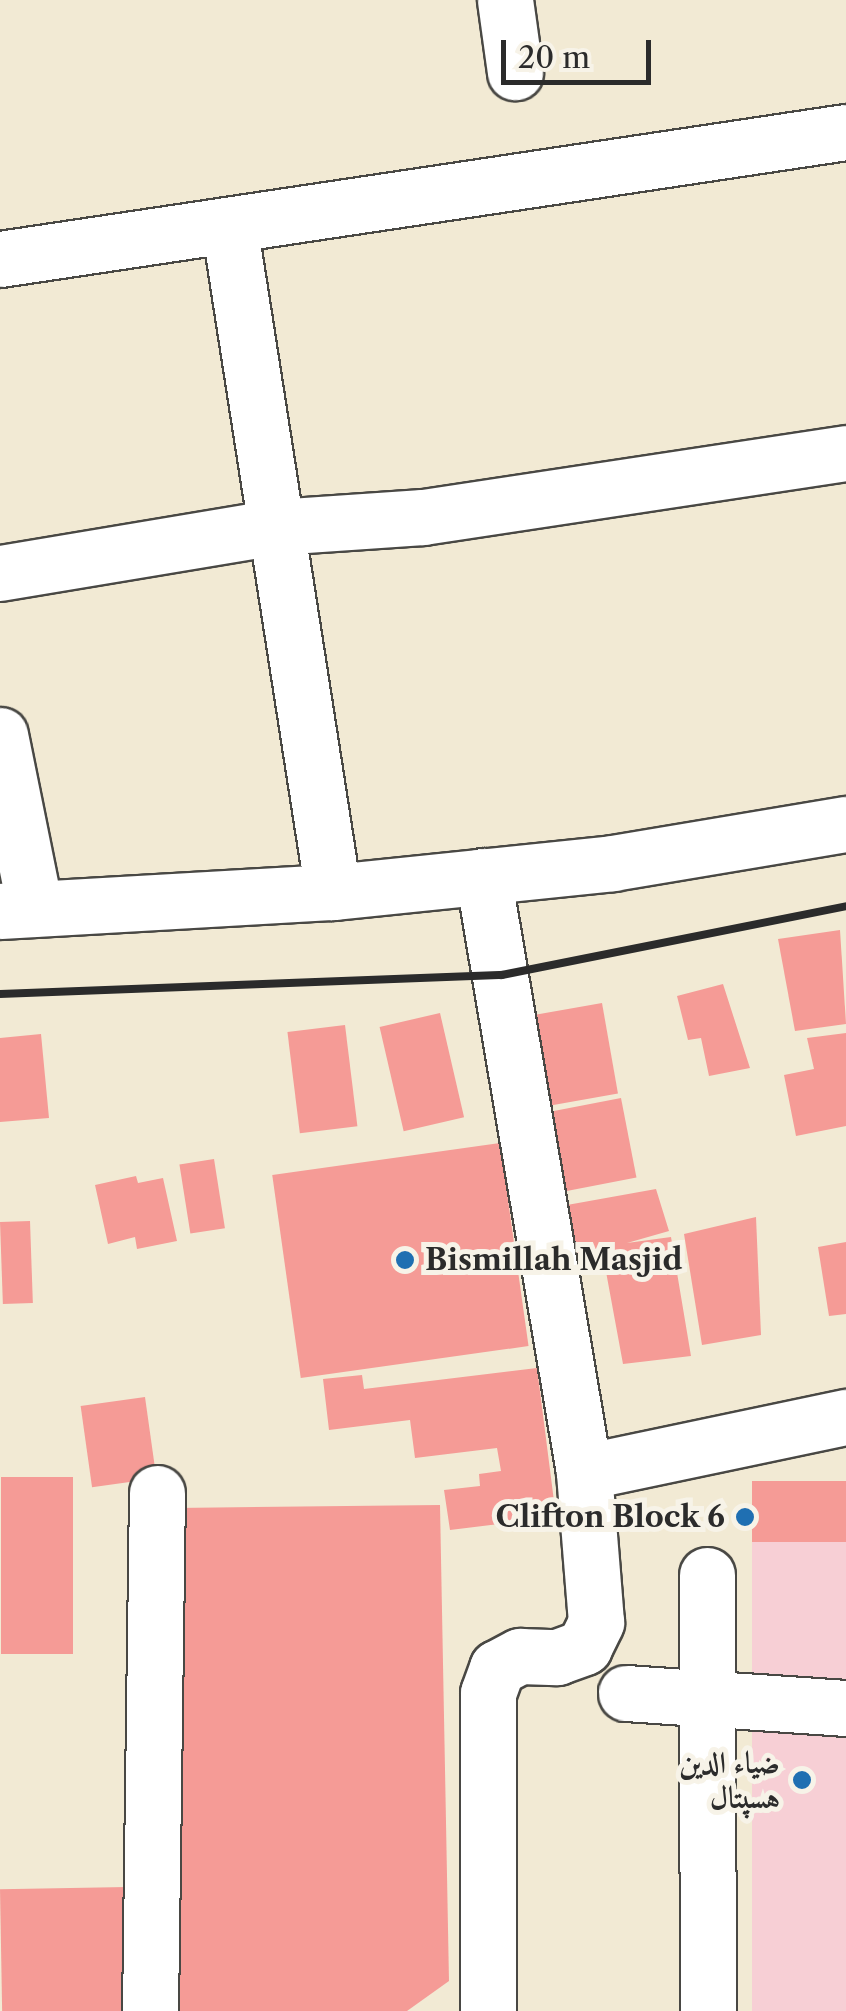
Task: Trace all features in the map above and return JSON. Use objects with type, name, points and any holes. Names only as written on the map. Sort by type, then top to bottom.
[{"type":"street","points":[[506,0],[515,72]]},
{"type":"street","points":[[0,259],[846,132]]},
{"type":"street","points":[[230,225],[332,892]]},
{"type":"street","points":[[0,573],[276,526],[423,517],[846,453]]},
{"type":"street","points":[[0,734],[17,910],[332,892],[484,876],[846,824]]},
{"type":"street","points":[[484,876],[584,1472],[596,1622],[584,1647],[556,1657],[520,1656],[497,1668],[488,1693],[488,2011]]},
{"type":"street","points":[[584,1472],[846,1417]]},
{"type":"street","points":[[150,2011],[157,1493]]},
{"type":"street","points":[[707,1575],[708,2011]]},
{"type":"street","points":[[626,1692],[846,1708]]},
{"type":"shaded area","name":"ضیاء الدین ہسپتال","points":[[752,1481],[846,1481],[846,2011],[752,2011]]},
{"type":"building","points":[[840,930],[846,1024],[795,1031],[778,939]]},
{"type":"building","points":[[723,984],[750,1068],[709,1076],[701,1038],[688,1040],[677,996]]},
{"type":"building","points":[[602,1003],[618,1094],[532,1109],[516,1018]]},
{"type":"building","points":[[440,1013],[464,1117],[404,1131],[380,1027]]},
{"type":"building","points":[[345,1025],[357,1126],[300,1133],[287,1032]]},
{"type":"building","points":[[846,1033],[846,1126],[796,1136],[784,1075],[814,1069],[807,1038]]},
{"type":"building","points":[[41,1034],[49,1118],[0,1122],[0,1038]]},
{"type":"building","points":[[621,1098],[636,1178],[542,1196],[527,1116]]},
{"type":"building","points":[[500,1143],[529,1346],[301,1378],[272,1175]]},
{"type":"building","points":[[214,1159],[225,1228],[190,1234],[179,1164]]},
{"type":"building","points":[[136,1176],[138,1183],[163,1178],[177,1241],[137,1249],[135,1237],[108,1244],[95,1185]]},
{"type":"building","points":[[656,1189],[669,1231],[627,1243],[671,1237],[691,1356],[623,1364],[602,1250],[576,1257],[567,1205]]},
{"type":"building","points":[[756,1217],[761,1335],[702,1345],[684,1234]]},
{"type":"building","points":[[30,1221],[33,1303],[3,1304],[0,1222]]},
{"type":"building","points":[[846,1242],[846,1314],[829,1316],[818,1247]]},
{"type":"building","points":[[537,1368],[556,1517],[450,1530],[444,1490],[480,1486],[479,1474],[501,1471],[497,1448],[415,1458],[410,1420],[329,1430],[323,1379],[362,1375],[364,1389]]},
{"type":"building","points":[[145,1397],[156,1478],[92,1487],[81,1406]]},
{"type":"building","points":[[1,1477],[73,1477],[73,1654],[1,1654]]},
{"type":"building","points":[[752,1481],[846,1481],[846,1542],[752,1542]]},
{"type":"building","points":[[440,1505],[449,1981],[407,2011],[170,2011],[175,1508]]},
{"type":"building","points":[[127,1887],[129,2011],[2,2011],[0,1889]]},
{"type":"railway","points":[[0,994],[502,975],[846,906]]},
{"type":"place","name":"Bismillah Masjid","points":[[405,1260]]},
{"type":"place","name":"Clifton Block 6","points":[[745,1517]]},
{"type":"place","name":"ضیاء الدین ہسپتال","points":[[802,1780]]}]
